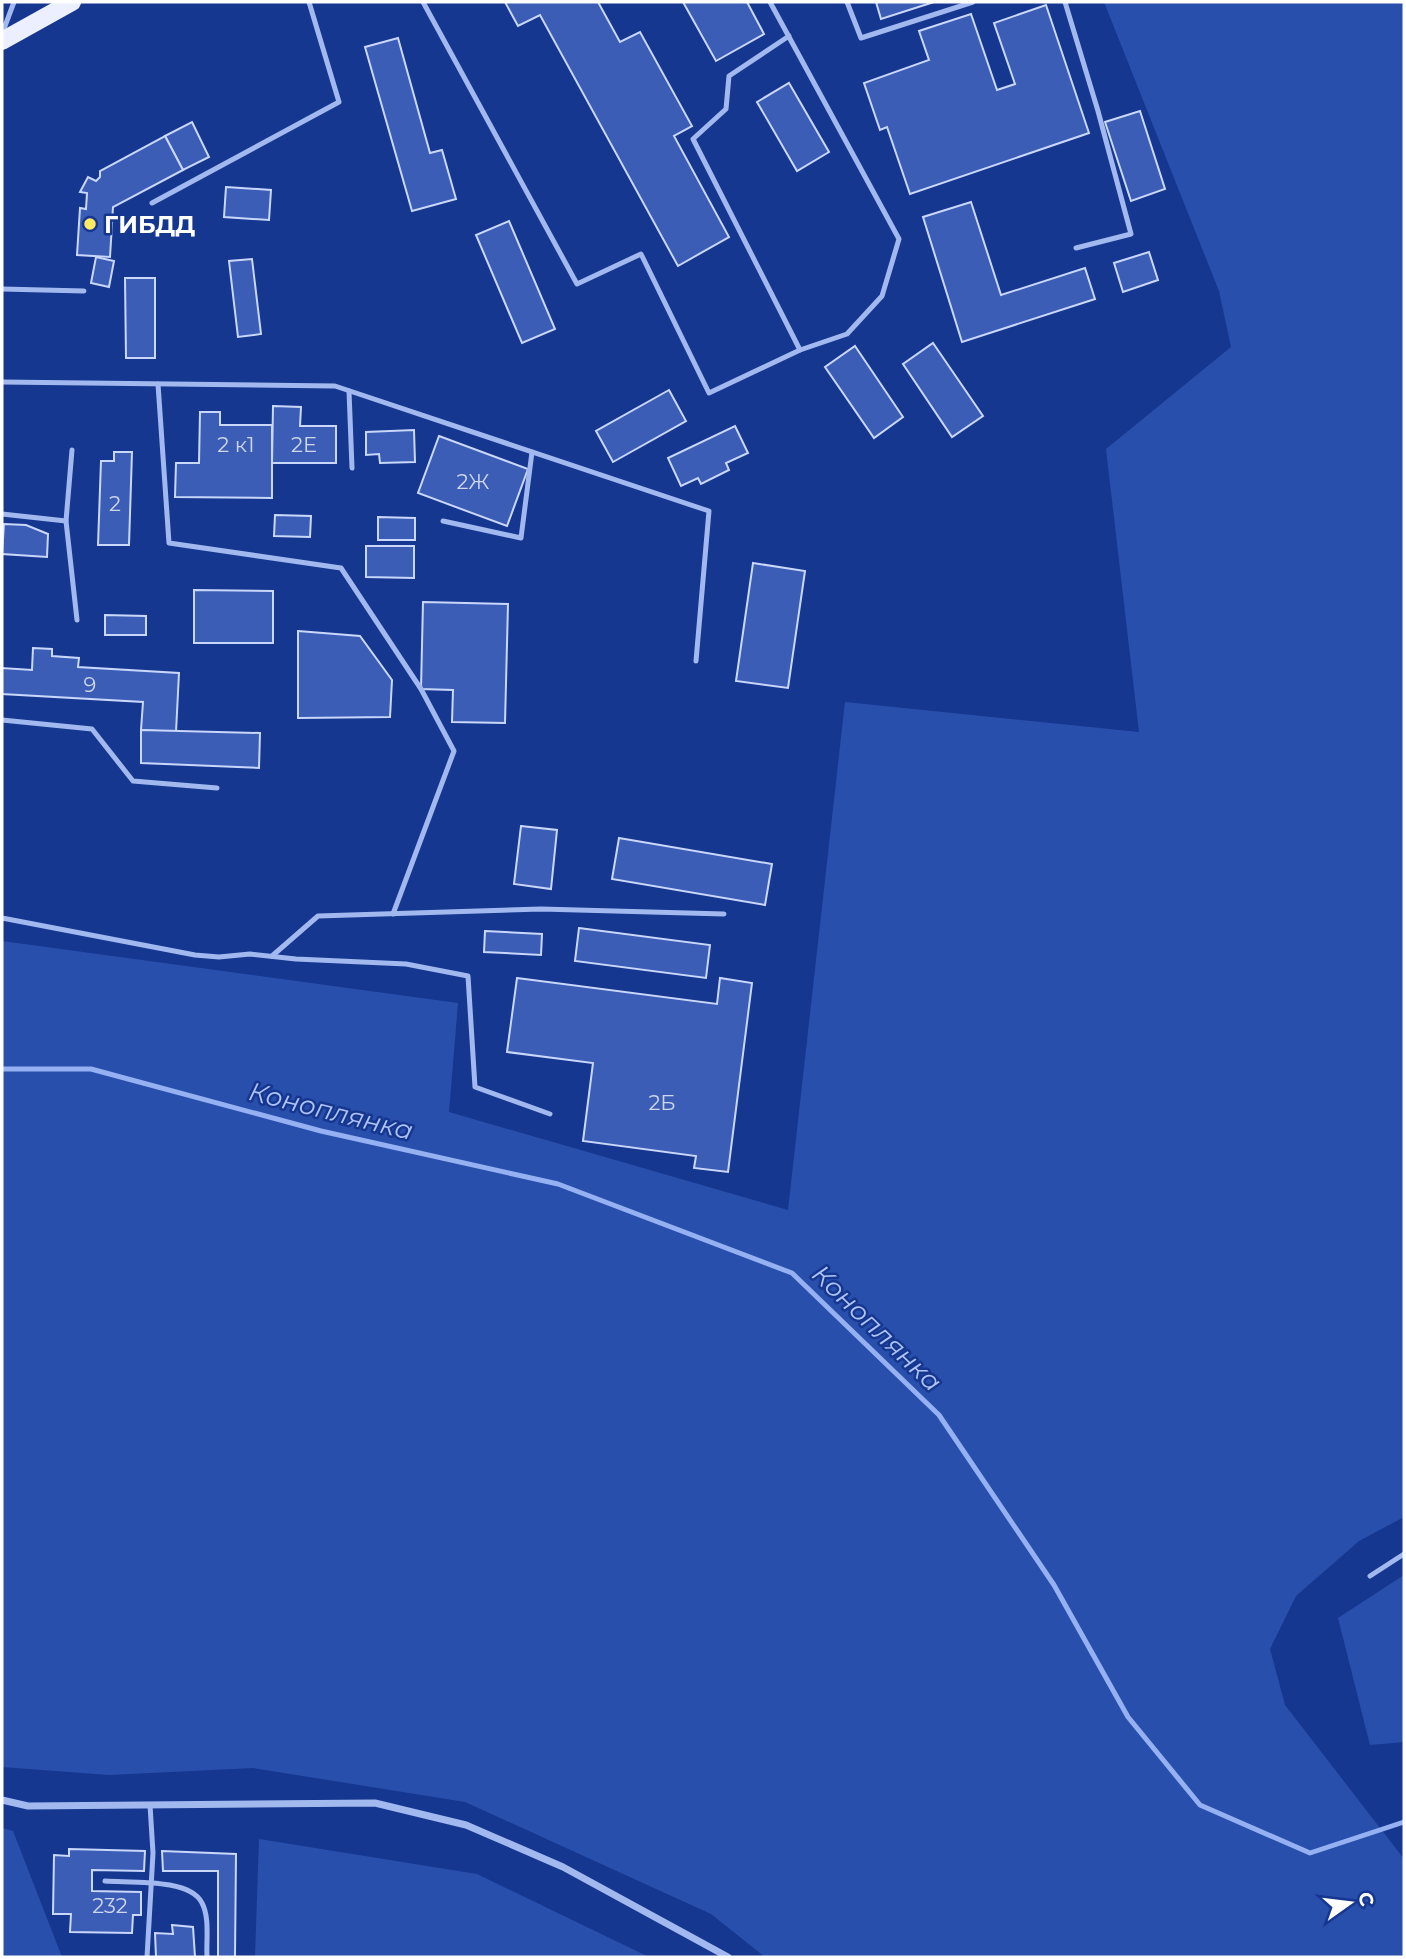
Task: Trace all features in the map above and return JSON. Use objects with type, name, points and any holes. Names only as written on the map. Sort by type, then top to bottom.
[{"type":"main road","points":[[2,41],[72,2]]},
{"type":"street","points":[[2,1800],[28,1806],[375,1803],[466,1825],[563,1867],[728,1957]]},
{"type":"lane","points":[[2,34],[14,2]]},
{"type":"lane","points":[[152,203],[339,102],[309,2]]},
{"type":"lane","points":[[424,2],[577,284],[641,254],[709,393],[800,350],[848,334],[882,296],[899,239],[770,2]]},
{"type":"lane","points":[[847,2],[862,38],[973,2]]},
{"type":"lane","points":[[1065,2],[1131,234],[1076,248]]},
{"type":"lane","points":[[789,36],[729,76],[726,109],[693,139],[800,350]]},
{"type":"lane","points":[[2,289],[84,291]]},
{"type":"lane","points":[[2,382],[335,386],[709,511],[696,661]]},
{"type":"lane","points":[[158,384],[169,543],[341,568],[421,689],[454,751],[393,914]]},
{"type":"lane","points":[[349,391],[352,468]]},
{"type":"lane","points":[[72,450],[66,521],[76,620]]},
{"type":"lane","points":[[443,521],[521,538],[532,452]]},
{"type":"lane","points":[[2,514],[66,521]]},
{"type":"lane","points":[[2,720],[92,729],[133,781],[217,788]]},
{"type":"lane","points":[[272,956],[318,916],[541,909],[724,914]]},
{"type":"lane","points":[[2,918],[195,955],[219,957],[250,954],[406,964],[468,976],[475,1087],[550,1114]]},
{"type":"lane","points":[[1370,1576],[1404,1554]]},
{"type":"lane","points":[[147,1957],[153,1853],[150,1805]]},
{"type":"lane","points":[[105,1881],[180,1886],[194,1892],[203,1904],[207,1957]]},
{"type":"shaded area","points":[[1104,2],[1404,2],[1404,1517],[1359,1541],[1296,1596],[1270,1649],[1285,1705],[1404,1859],[1403,1957],[765,1957],[711,1914],[465,1802],[253,1768],[109,1775],[2,1767],[2,941],[458,1003],[449,1112],[788,1210],[845,702],[1139,732],[1106,449],[1231,347],[1219,291]]},
{"type":"shaded area","points":[[1404,1575],[1404,1742],[1370,1745],[1338,1618]]},
{"type":"shaded area","points":[[2,1828],[13,1831],[62,1957],[2,1957]]},
{"type":"shaded area","points":[[259,1839],[477,1874],[649,1957],[255,1957]]},
{"type":"building","points":[[505,2],[598,2],[620,42],[640,32],[692,126],[674,136],[729,237],[678,266],[540,15],[518,26]]},
{"type":"building","points":[[683,2],[747,2],[764,34],[716,61]]},
{"type":"building","points":[[876,2],[934,2],[881,19]]},
{"type":"building","points":[[1046,5],[1089,133],[910,194],[887,127],[880,130],[864,83],[929,60],[919,31],[971,14],[997,90],[1015,84],[994,23]]},
{"type":"building","points":[[398,38],[430,153],[442,150],[456,199],[412,211],[365,47]]},
{"type":"building","points":[[789,83],[829,152],[797,171],[757,102]]},
{"type":"building","points":[[1140,111],[1165,189],[1131,201],[1105,122]]},
{"type":"building","points":[[192,122],[209,157],[183,170],[165,136]]},
{"type":"building","points":[[165,136],[183,170],[113,207],[110,257],[77,255],[80,208],[86,209],[87,193],[80,192],[88,177],[96,181],[100,177],[100,171]]},
{"type":"building","points":[[226,187],[271,190],[269,220],[224,217]]},
{"type":"building","points":[[971,202],[1001,295],[1085,268],[1095,299],[962,342],[923,217]]},
{"type":"building","points":[[509,221],[555,329],[522,343],[476,235]]},
{"type":"building","points":[[1149,252],[1158,280],[1123,292],[1114,263]]},
{"type":"building","points":[[96,257],[114,261],[109,287],[91,283]]},
{"type":"building","points":[[252,259],[261,334],[238,337],[229,261]]},
{"type":"building","points":[[125,278],[155,278],[155,358],[126,358]]},
{"type":"building","points":[[933,343],[983,416],[952,437],[903,364]]},
{"type":"building","points":[[855,346],[903,417],[874,438],[825,367]]},
{"type":"building","points":[[669,390],[686,421],[613,462],[596,431]]},
{"type":"building","points":[[273,406],[301,407],[300,426],[336,426],[336,463],[272,463]]},
{"type":"building","points":[[200,412],[220,412],[220,425],[272,425],[272,498],[175,497],[176,463],[199,463]]},
{"type":"building","points":[[735,426],[748,453],[726,463],[729,470],[701,484],[698,478],[681,486],[668,458]]},
{"type":"building","points":[[414,430],[415,462],[380,463],[379,454],[366,455],[366,432]]},
{"type":"building","points":[[439,436],[528,469],[507,526],[418,493]]},
{"type":"building","points":[[114,452],[132,452],[129,545],[98,545],[101,461],[114,461]]},
{"type":"building","points":[[275,515],[311,516],[310,537],[274,536]]},
{"type":"building","points":[[378,517],[415,518],[415,540],[378,540]]},
{"type":"building","points":[[4,524],[26,525],[48,534],[47,557],[2,554]]},
{"type":"building","points":[[366,546],[414,546],[414,578],[366,577]]},
{"type":"building","points":[[753,563],[805,571],[788,688],[736,681]]},
{"type":"building","points":[[194,590],[273,591],[273,643],[194,643]]},
{"type":"building","points":[[423,602],[508,604],[505,723],[452,722],[453,690],[421,689]]},
{"type":"building","points":[[105,615],[146,616],[146,635],[105,635]]},
{"type":"building","points":[[298,631],[360,636],[392,680],[390,717],[298,718]]},
{"type":"building","points":[[33,648],[52,649],[52,656],[79,658],[78,667],[179,673],[176,732],[141,730],[143,702],[2,694],[2,668],[32,670]]},
{"type":"building","points":[[141,730],[260,733],[259,768],[141,763]]},
{"type":"building","points":[[521,826],[557,830],[551,889],[514,884]]},
{"type":"building","points":[[619,838],[772,864],[765,905],[612,879]]},
{"type":"building","points":[[579,928],[710,945],[706,978],[575,961]]},
{"type":"building","points":[[485,931],[542,934],[541,955],[484,952]]},
{"type":"building","points":[[517,978],[717,1004],[720,978],[752,983],[728,1172],[694,1168],[696,1156],[583,1141],[593,1063],[507,1052]]},
{"type":"building","points":[[69,1849],[145,1851],[144,1871],[92,1870],[92,1891],[141,1892],[141,1915],[133,1915],[132,1933],[70,1932],[71,1914],[53,1914],[54,1855],[69,1856]]},
{"type":"building","points":[[162,1851],[236,1854],[235,1957],[218,1957],[218,1871],[163,1871]]},
{"type":"building","points":[[172,1925],[193,1927],[195,1957],[156,1957],[155,1933],[173,1934]]},
{"type":"waterway","name":"Коноплянка","points":[[2,1069],[91,1069],[321,1131],[558,1184],[792,1273],[939,1415],[1054,1585],[1128,1717],[1200,1805],[1310,1853],[1404,1822]]},
{"type":"place","name":"ГИБДД","points":[[90,224]]}]
